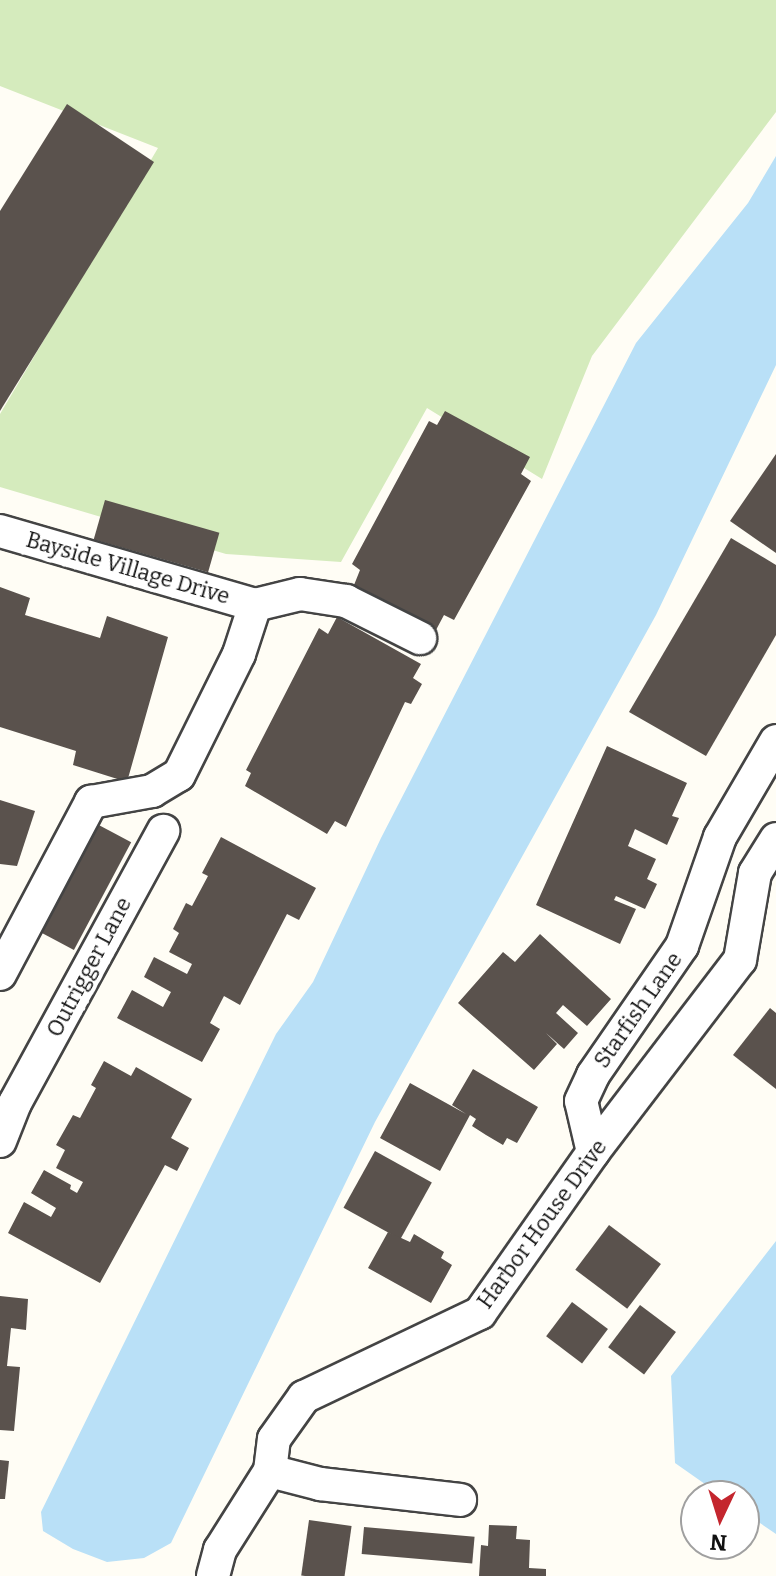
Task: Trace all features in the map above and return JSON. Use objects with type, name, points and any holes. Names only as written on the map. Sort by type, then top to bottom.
[{"type":"street","name":"Bayside Village Drive","points":[[0,531],[255,605],[300,594],[346,601],[420,638]]},
{"type":"street","name":"Bayside Village Drive","points":[[0,974],[91,802],[152,791],[179,775],[239,654],[255,605]]},
{"type":"street","name":"Starfish Lane","points":[[593,1152],[581,1101],[593,1075],[682,946],[720,837],[776,741]]},
{"type":"street","name":"Outrigger Lane","points":[[0,1141],[8,1102],[163,831]]},
{"type":"street","name":"Harbor House Drive","points":[[213,1576],[220,1550],[270,1471],[274,1439],[304,1397],[480,1313],[593,1152],[740,960],[755,873],[776,839]]},
{"type":"street","points":[[270,1471],[320,1484],[460,1500]]},
{"type":"green space","points":[[0,0],[776,0],[776,112],[592,356],[542,479],[427,408],[341,562],[226,554],[0,487],[0,414],[158,148],[0,86]]},
{"type":"water","points":[[776,156],[776,365],[656,615],[375,1122],[171,1543],[144,1558],[107,1562],[73,1549],[43,1531],[41,1512],[276,1034],[313,982],[381,838],[636,343],[748,203]]},
{"type":"water","points":[[776,1241],[776,1534],[760,1523],[760,1480],[699,1480],[675,1463],[671,1376]]},
{"type":"building","points":[[67,104],[154,162],[0,411],[0,211]]},
{"type":"building","points":[[445,411],[530,457],[521,474],[531,481],[454,620],[444,615],[436,630],[354,585],[360,570],[352,564],[429,421],[437,425]]},
{"type":"building","points":[[776,454],[776,553],[730,521]]},
{"type":"building","points":[[105,500],[219,533],[208,572],[94,539]]},
{"type":"building","points":[[731,538],[776,565],[776,635],[706,756],[629,712]]},
{"type":"building","points":[[0,587],[30,598],[25,615],[100,638],[107,616],[168,637],[127,782],[73,765],[76,751],[0,727]]},
{"type":"building","points":[[337,617],[421,664],[413,678],[422,684],[411,704],[405,702],[346,827],[335,821],[327,834],[245,786],[251,773],[246,770],[319,628],[328,634]]},
{"type":"building","points":[[607,746],[687,783],[672,816],[679,818],[667,845],[635,829],[628,846],[656,859],[647,879],[657,884],[645,909],[616,896],[614,900],[636,909],[620,944],[536,905]]},
{"type":"building","points":[[0,800],[35,811],[17,866],[0,864]]},
{"type":"building","points":[[95,823],[131,842],[74,950],[38,931]]},
{"type":"building","points":[[221,837],[316,888],[299,920],[287,914],[240,1005],[224,996],[210,1023],[220,1029],[202,1062],[117,1018],[132,990],[163,1007],[171,992],[144,977],[154,957],[187,974],[192,964],[169,952],[179,933],[173,929],[186,903],[192,906],[208,876],[202,873]]},
{"type":"building","points":[[540,934],[611,999],[587,1026],[563,1005],[556,1013],[578,1033],[564,1049],[546,1033],[557,1044],[534,1070],[458,1003],[503,952],[515,962]]},
{"type":"building","points":[[770,1008],[776,1013],[776,1089],[733,1055]]},
{"type":"building","points":[[104,1061],[131,1076],[136,1067],[192,1099],[171,1138],[189,1148],[177,1171],[165,1165],[100,1283],[8,1233],[24,1202],[51,1217],[56,1208],[31,1193],[44,1170],[71,1185],[70,1189],[77,1193],[83,1182],[56,1168],[65,1150],[56,1145],[73,1115],[80,1118],[96,1088],[91,1085]]},
{"type":"building","points":[[473,1069],[538,1107],[517,1143],[507,1138],[503,1145],[486,1135],[472,1126],[476,1119],[470,1115],[440,1171],[380,1138],[410,1083],[466,1114],[452,1105]]},
{"type":"building","points":[[375,1151],[432,1183],[400,1239],[343,1208]]},
{"type":"building","points":[[609,1225],[661,1264],[627,1309],[575,1270]]},
{"type":"building","points":[[388,1232],[410,1242],[414,1234],[444,1252],[441,1258],[452,1265],[431,1303],[368,1268]]},
{"type":"building","points":[[0,1296],[28,1299],[26,1330],[11,1328],[7,1366],[20,1367],[14,1431],[0,1430]]},
{"type":"building","points":[[572,1302],[608,1329],[582,1363],[546,1336]]},
{"type":"building","points":[[640,1305],[676,1332],[644,1374],[608,1347]]},
{"type":"building","points":[[0,1460],[9,1461],[5,1499],[0,1499]]},
{"type":"building","points":[[309,1520],[352,1526],[345,1576],[301,1575]]},
{"type":"building","points":[[489,1525],[517,1526],[516,1539],[530,1540],[529,1568],[546,1569],[546,1576],[479,1576],[481,1545],[488,1546]]},
{"type":"building","points":[[364,1527],[475,1537],[472,1564],[362,1554]]}]
